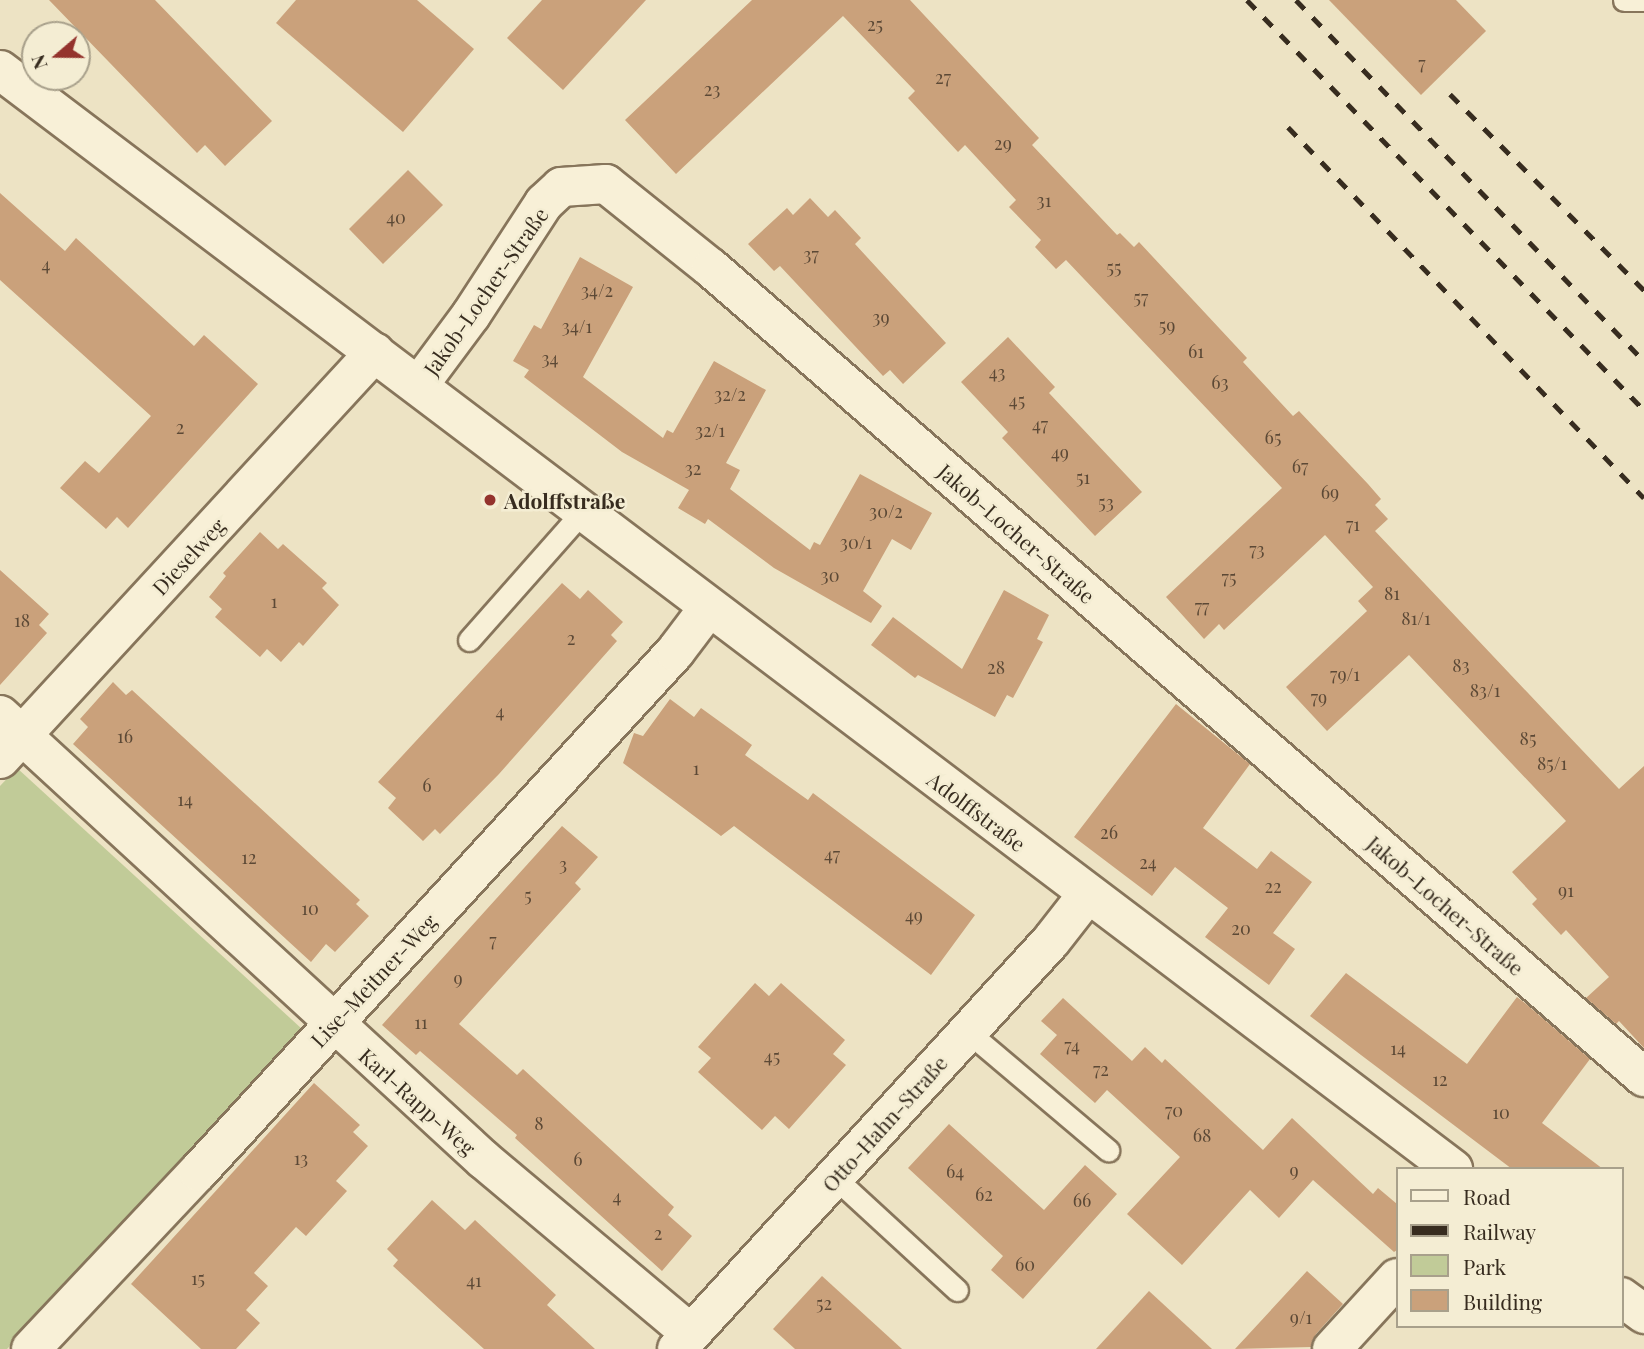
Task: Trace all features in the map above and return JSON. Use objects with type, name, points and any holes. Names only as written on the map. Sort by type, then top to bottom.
[{"type":"street","name":"Adolffstraße","points":[[0,70],[419,385],[1087,895],[1450,1167]]},
{"type":"street","name":"Jakob-Locher-Straße","points":[[419,385],[471,315],[544,203],[561,187],[606,184],[711,268],[1644,1077]]},
{"type":"street","name":"Dieselweg","points":[[7,736],[375,352]]},
{"type":"street","name":"Lise-Meitner-Weg","points":[[31,1349],[198,1172],[675,652],[709,607]]},
{"type":"street","name":"Karl-Rapp-Weg","points":[[7,736],[332,1023],[684,1341]]},
{"type":"street","name":"Otto-Hahn-Straße","points":[[684,1341],[1051,941],[1087,895]]},
{"type":"street","points":[[1332,1349],[1396,1279]]},
{"type":"street","points":[[1623,1298],[1644,1314]]},
{"type":"lane","points":[[1624,0],[1643,0]]},
{"type":"lane","points":[[470,640],[583,511]]},
{"type":"lane","points":[[967,1031],[1108,1150]]},
{"type":"lane","points":[[834,1177],[957,1290]]},
{"type":"green space","points":[[17,768],[302,1029],[7,1349],[0,1349],[0,786]]},
{"type":"building","points":[[49,0],[155,0],[272,121],[225,166],[205,145],[197,153],[91,43],[91,21],[69,21]]},
{"type":"building","points":[[296,0],[417,0],[474,49],[403,132],[276,23]]},
{"type":"building","points":[[542,0],[646,0],[563,90],[507,38]]},
{"type":"building","points":[[752,0],[910,0],[1039,138],[1032,145],[1117,235],[1120,233],[1134,247],[1139,242],[1247,358],[1243,362],[1293,416],[1299,411],[1368,484],[1381,499],[1375,505],[1388,519],[1375,531],[1619,789],[1644,766],[1644,1048],[1619,1021],[1616,1024],[1586,998],[1609,977],[1566,930],[1561,935],[1532,904],[1537,899],[1512,872],[1566,821],[1409,655],[1327,731],[1286,687],[1367,611],[1358,601],[1373,587],[1325,535],[1224,630],[1219,624],[1204,639],[1166,597],[1282,488],[1066,260],[1056,269],[1035,247],[1041,240],[1009,207],[1016,200],[965,145],[958,152],[908,98],[915,91],[843,16],[676,174],[625,120]]},
{"type":"building","points":[[1329,0],[1456,0],[1486,31],[1421,95]]},
{"type":"building","points":[[408,170],[443,205],[383,264],[349,229]]},
{"type":"building","points":[[0,193],[65,251],[76,238],[194,346],[204,335],[258,384],[128,528],[117,517],[106,529],[60,488],[85,461],[99,473],[151,416],[0,280]]},
{"type":"building","points":[[810,198],[828,217],[835,210],[861,238],[855,244],[946,343],[903,384],[890,370],[883,376],[780,266],[774,271],[748,244],[787,208],[793,215]]},
{"type":"building","points":[[580,257],[633,287],[583,377],[663,438],[667,430],[673,433],[714,361],[766,390],[726,463],[740,470],[730,489],[810,550],[814,542],[820,545],[860,474],[932,513],[911,550],[892,539],[863,591],[882,606],[871,623],[774,568],[708,519],[705,524],[678,508],[689,490],[622,452],[524,377],[529,370],[513,361],[534,325],[541,329]]},
{"type":"building","points":[[1008,337],[1055,387],[1049,393],[1142,492],[1095,536],[1002,438],[1008,432],[961,382]]},
{"type":"building","points":[[260,532],[278,549],[283,544],[327,583],[322,588],[339,605],[303,646],[299,642],[281,662],[267,649],[260,657],[215,617],[222,609],[209,597],[226,576],[223,573]]},
{"type":"building","points":[[0,570],[49,614],[39,625],[47,633],[0,685]]},
{"type":"building","points":[[562,583],[580,599],[588,590],[623,622],[611,635],[617,641],[499,774],[440,834],[435,829],[423,841],[388,808],[396,798],[378,782]]},
{"type":"building","points":[[1004,590],[1049,615],[1037,639],[1043,642],[1013,698],[1007,695],[995,717],[918,675],[915,678],[871,645],[893,617],[962,669]]},
{"type":"building","points":[[113,682],[126,695],[132,690],[360,900],[356,904],[369,916],[335,952],[326,944],[311,962],[73,744],[88,727],[80,719]]},
{"type":"building","points":[[670,699],[694,717],[701,708],[752,745],[745,755],[808,800],[813,793],[975,915],[931,975],[734,826],[721,836],[623,763],[634,733],[643,736]]},
{"type":"building","points":[[1176,704],[1250,764],[1203,828],[1257,869],[1271,851],[1312,882],[1273,933],[1295,949],[1269,985],[1205,937],[1228,908],[1175,867],[1152,896],[1074,837]]},
{"type":"building","points":[[562,826],[598,857],[575,883],[581,889],[459,1024],[517,1075],[523,1069],[674,1207],[668,1215],[692,1236],[662,1271],[515,1138],[517,1135],[420,1051],[416,1055],[382,1025]]},
{"type":"building","points":[[1346,973],[1467,1064],[1517,997],[1590,1059],[1542,1123],[1600,1167],[1509,1167],[1310,1016]]},
{"type":"building","points":[[755,983],[769,996],[781,983],[845,1040],[833,1054],[846,1065],[789,1129],[775,1116],[762,1130],[698,1072],[711,1058],[698,1047]]},
{"type":"building","points":[[1063,998],[1132,1061],[1145,1047],[1162,1063],[1165,1059],[1263,1150],[1292,1118],[1373,1194],[1378,1188],[1396,1203],[1396,1251],[1394,1252],[1313,1180],[1279,1218],[1250,1190],[1182,1265],[1127,1214],[1180,1157],[1107,1090],[1095,1103],[1040,1054],[1057,1035],[1041,1021]]},
{"type":"building","points":[[314,1083],[360,1125],[353,1132],[368,1146],[336,1181],[347,1191],[306,1236],[296,1227],[254,1273],[268,1286],[246,1310],[260,1323],[236,1349],[201,1349],[131,1284]]},
{"type":"building","points":[[949,1124],[1044,1210],[1085,1165],[1117,1194],[1023,1299],[991,1270],[1003,1256],[908,1168]]},
{"type":"building","points":[[432,1200],[465,1230],[475,1220],[556,1295],[547,1305],[595,1349],[484,1349],[443,1312],[393,1266],[398,1260],[387,1249]]},
{"type":"building","points":[[1307,1271],[1343,1304],[1316,1334],[1311,1347],[1235,1349]]},
{"type":"building","points":[[822,1276],[902,1349],[795,1349],[773,1329]]},
{"type":"building","points":[[1149,1291],[1212,1349],[1096,1349]]},
{"type":"railway","points":[[1247,0],[1644,410]]},
{"type":"railway","points":[[1296,0],[1644,361]]},
{"type":"railway","points":[[1450,94],[1644,290]]},
{"type":"railway","points":[[1288,127],[1644,498]]},
{"type":"place","name":"Adolffstraße","points":[[490,500]]}]
